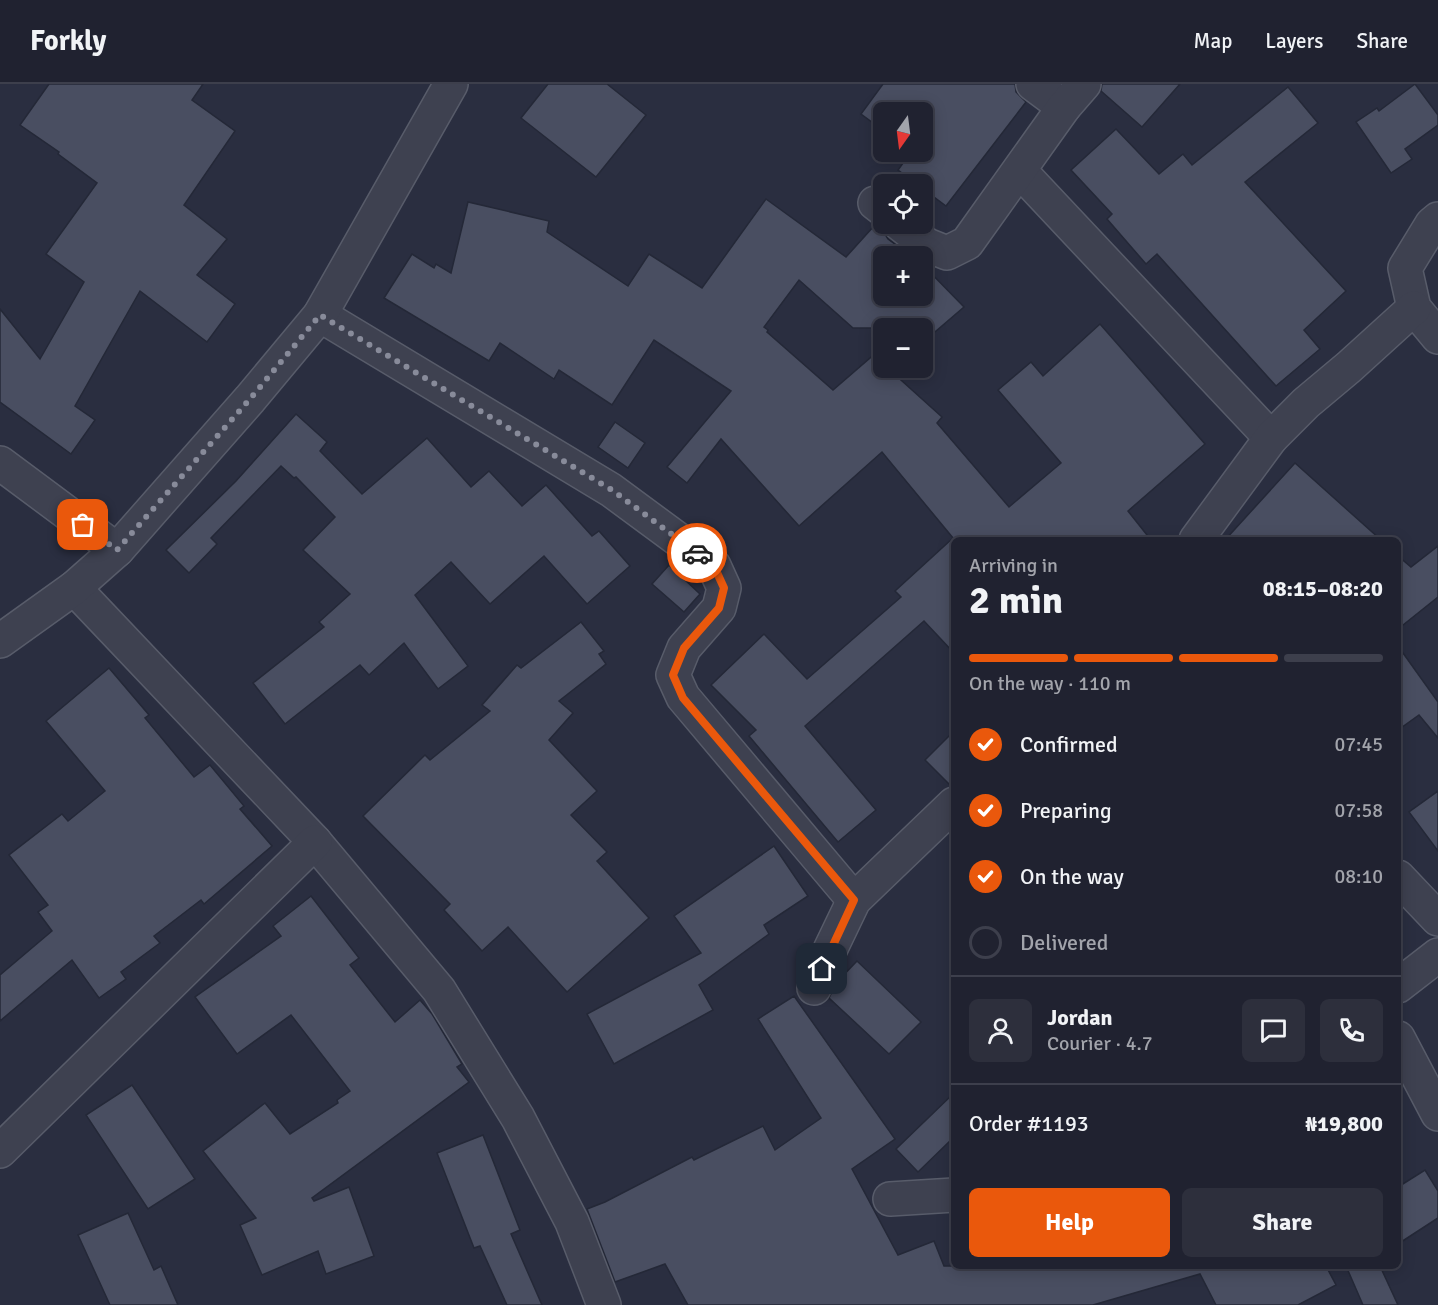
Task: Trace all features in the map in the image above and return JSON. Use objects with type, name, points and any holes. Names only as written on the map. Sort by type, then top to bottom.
[{"type":"street","points":[[0,641],[74,588],[117,550],[250,399],[320,315],[451,84]]},
{"type":"street","points":[[913,234],[927,245],[947,253],[967,243],[1074,96],[1033,84]]},
{"type":"street","points":[[1020,171],[1271,438]]},
{"type":"street","points":[[1438,219],[1432,224],[1405,268],[1414,308],[1438,337]]},
{"type":"street","points":[[1198,537],[1271,438],[1306,403],[1414,308]]},
{"type":"street","points":[[320,315],[612,490],[714,566],[724,588],[719,608],[684,648],[673,675],[683,698],[854,900]]},
{"type":"street","points":[[0,463],[117,550]]},
{"type":"street","points":[[74,588],[315,842],[439,990],[518,1118],[572,1222],[604,1305]]},
{"type":"street","points":[[814,988],[854,900],[951,807]]},
{"type":"street","points":[[0,1151],[315,842]]},
{"type":"street","points":[[1401,880],[1438,919]]},
{"type":"street","points":[[1401,984],[1438,955]]},
{"type":"street","points":[[1401,1044],[1438,1114]]},
{"type":"street","points":[[890,1199],[951,1195]]},
{"type":"building","points":[[49,84],[203,84],[192,100],[235,131],[184,205],[227,239],[197,275],[235,304],[207,342],[140,291],[75,406],[95,420],[71,454],[0,402],[0,309],[40,359],[84,282],[46,254],[97,183],[58,154],[59,152],[20,125]]},
{"type":"building","points":[[548,84],[607,84],[646,115],[596,177],[521,118]]},
{"type":"building","points":[[883,84],[1015,84],[1016,92],[1026,102],[946,206],[933,196],[933,174],[903,174],[898,170],[904,162],[933,162],[933,102],[873,102],[873,123],[861,114]]},
{"type":"building","points":[[1102,84],[1180,84],[1142,127],[1101,91]]},
{"type":"building","points":[[1415,84],[1438,115],[1438,125],[1405,149],[1412,159],[1391,173],[1356,122],[1377,108],[1379,111]]},
{"type":"building","points":[[1288,87],[1318,123],[1245,182],[1346,291],[1304,330],[1320,349],[1276,386],[1157,254],[1146,264],[1107,219],[1112,214],[1071,170],[1116,129],[1159,174],[1183,154],[1192,165]]},
{"type":"building","points":[[766,199],[846,257],[873,227],[873,234],[885,234],[897,246],[873,246],[873,306],[933,306],[933,275],[964,307],[933,334],[933,318],[873,318],[873,328],[853,328],[799,280],[764,327],[833,390],[873,355],[873,378],[899,378],[942,417],[937,423],[1009,507],[1061,463],[998,390],[1031,362],[1043,376],[1100,324],[1205,444],[1128,511],[1149,537],[952,537],[882,452],[799,526],[721,439],[687,483],[667,467],[731,391],[654,340],[612,405],[559,370],[554,379],[500,343],[489,361],[384,298],[412,254],[434,268],[436,264],[451,273],[468,202],[549,221],[547,232],[628,286],[649,254],[702,288]]},
{"type":"building","points":[[296,414],[327,442],[320,451],[362,494],[427,438],[471,487],[489,471],[522,506],[546,485],[592,536],[599,531],[630,566],[587,604],[544,556],[490,604],[451,562],[415,595],[468,666],[438,689],[404,643],[369,675],[360,665],[285,724],[253,683],[324,627],[319,622],[350,594],[303,550],[335,517],[296,477],[294,478],[281,466],[211,538],[217,544],[189,573],[166,550],[236,481]]},
{"type":"building","points":[[615,422],[645,443],[628,468],[598,447]]},
{"type":"building","points":[[1295,463],[1378,537],[1228,537]]},
{"type":"building","points":[[951,540],[951,650],[924,621],[805,726],[876,810],[838,842],[749,736],[756,730],[711,685],[764,634],[807,679],[901,597],[895,591]]},
{"type":"building","points":[[1438,546],[1438,597],[1401,627],[1401,559],[1411,567]]},
{"type":"building","points":[[669,565],[700,594],[684,612],[652,584]]},
{"type":"building","points":[[581,622],[604,651],[599,654],[606,664],[559,701],[573,713],[549,740],[597,791],[571,815],[607,852],[597,861],[649,918],[567,992],[508,927],[482,951],[444,910],[450,904],[363,816],[425,755],[430,760],[490,711],[482,705],[517,665],[521,668]]},
{"type":"building","points":[[1401,650],[1438,702],[1438,738],[1419,715],[1401,728]]},
{"type":"building","points":[[109,668],[149,715],[145,718],[194,777],[210,765],[244,806],[240,809],[272,846],[204,904],[201,900],[154,936],[160,943],[121,972],[126,979],[99,998],[72,960],[0,1021],[0,975],[52,931],[38,912],[48,905],[9,855],[62,814],[68,821],[105,791],[46,721]]},
{"type":"building","points":[[951,734],[951,786],[925,760]]},
{"type":"building","points":[[1438,791],[1438,851],[1409,812]]},
{"type":"building","points":[[774,846],[808,896],[764,925],[769,934],[699,985],[713,1010],[614,1064],[587,1014],[701,953],[674,916]]},
{"type":"building","points":[[311,896],[359,958],[350,965],[395,1022],[420,1000],[432,1014],[462,1064],[457,1067],[469,1082],[312,1198],[314,1201],[349,1187],[374,1256],[326,1274],[318,1251],[262,1275],[240,1225],[256,1218],[203,1151],[265,1103],[290,1134],[338,1103],[337,1100],[350,1091],[291,1015],[237,1054],[195,997],[281,936],[273,926]]},
{"type":"building","points":[[857,961],[921,1022],[889,1054],[829,998],[836,983]]},
{"type":"building","points":[[794,996],[895,1139],[852,1169],[898,1255],[934,1241],[944,1266],[951,1266],[951,1269],[1328,1269],[1336,1285],[1298,1305],[1216,1305],[1200,1274],[1093,1305],[688,1305],[665,1264],[615,1282],[587,1209],[692,1157],[694,1160],[763,1126],[775,1150],[821,1118],[758,1019]]},
{"type":"building","points":[[132,1085],[195,1179],[148,1209],[86,1115]]},
{"type":"building","points":[[951,1096],[951,1140],[918,1172],[896,1149]]},
{"type":"building","points":[[483,1135],[520,1230],[511,1234],[542,1305],[507,1305],[480,1246],[474,1248],[437,1153]]},
{"type":"building","points":[[1425,1170],[1438,1191],[1438,1218],[1401,1242],[1401,1185]]},
{"type":"building","points":[[128,1213],[154,1270],[161,1266],[178,1305],[110,1305],[78,1235]]},
{"type":"building","points":[[1347,1269],[1381,1269],[1398,1305],[1363,1305]]},
{"type":"way so far","points":[[83,525],[117,550],[250,399],[320,315],[612,490],[697,553]]},
{"type":"route","points":[[697,553],[714,566],[724,588],[719,608],[684,648],[673,675],[683,698],[854,900],[822,969]]}]
